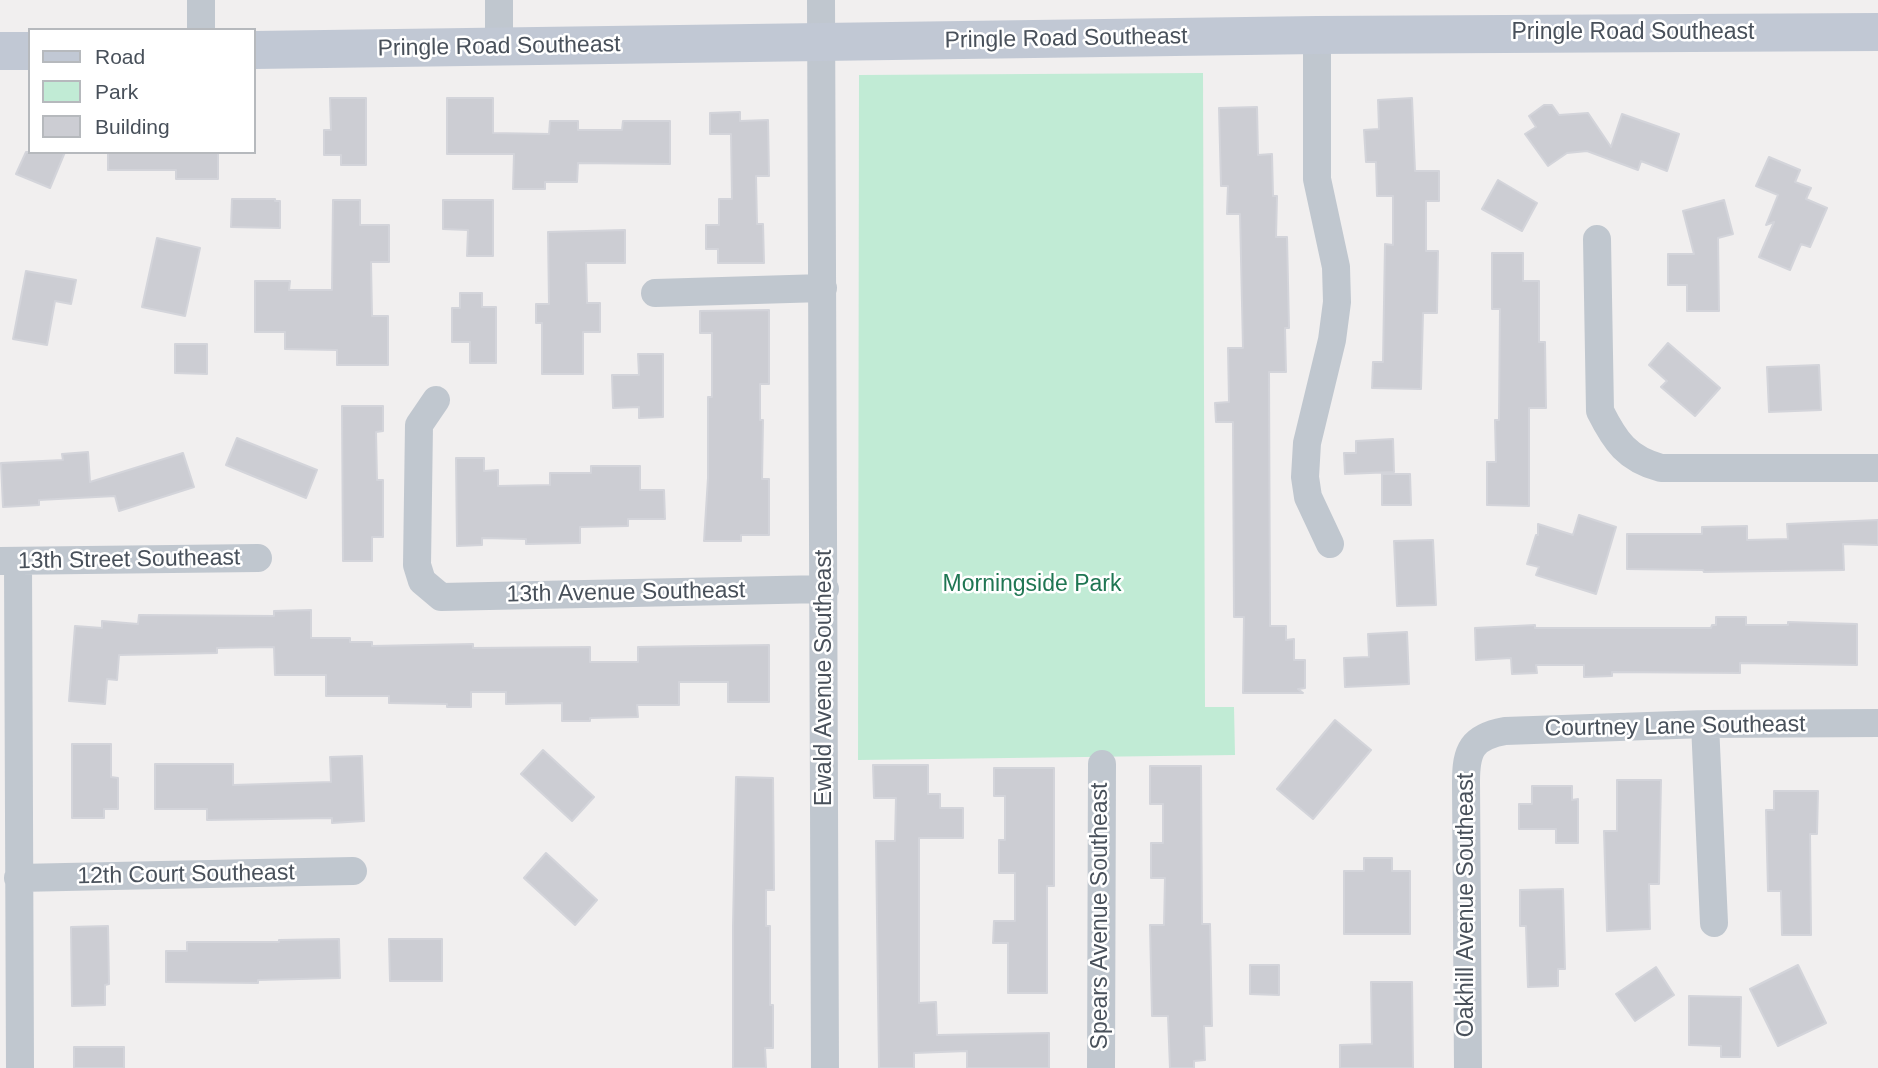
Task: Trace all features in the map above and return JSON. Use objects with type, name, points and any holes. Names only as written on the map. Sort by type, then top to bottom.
[{"type":"main road","name":"Pringle Road Southeast","points":[[256,50],[1317,35],[1878,32]]},
{"type":"main road","points":[[0,51],[28,51]]},
{"type":"street","points":[[201,0],[201,28]]},
{"type":"street","points":[[499,0],[499,48]]},
{"type":"street","name":"Ewald Avenue Southeast","points":[[821,0],[825,1068]]},
{"type":"street","points":[[1317,35],[1317,179],[1336,267],[1337,302],[1332,340],[1307,443],[1305,477],[1308,497],[1330,544]]},
{"type":"street","points":[[1597,239],[1600,411],[1611,434],[1625,450],[1641,463],[1661,468],[1878,468]]},
{"type":"street","points":[[655,293],[823,288]]},
{"type":"street","name":"13th Avenue Southeast","points":[[436,400],[419,425],[417,565],[422,581],[442,597],[825,589]]},
{"type":"street","name":"13th Street Southeast","points":[[9,561],[258,558]]},
{"type":"street","points":[[9,561],[18,878],[20,1068]]},
{"type":"street","name":"Courtney Lane Southeast","points":[[1474,743],[1487,734],[1505,731],[1705,724],[1878,723]]},
{"type":"street","points":[[1705,724],[1714,923]]},
{"type":"street","name":"Oakhill Avenue Southeast","points":[[1468,1068],[1466,764],[1474,743]]},
{"type":"street","name":"Spears Avenue Southeast","points":[[1101,1068],[1102,764]]},
{"type":"street","name":"12th Court Southeast","points":[[18,878],[353,871]]},
{"type":"green space","name":"Morningside Park","points":[[1203,73],[1205,707],[1234,707],[1235,755],[858,760],[859,75]]},
{"type":"building","points":[[330,98],[366,98],[366,165],[341,165],[341,155],[324,155],[324,130],[331,130]]},
{"type":"building","points":[[447,98],[493,98],[493,133],[549,134],[550,121],[578,121],[578,130],[622,130],[623,121],[670,121],[670,164],[578,163],[577,182],[545,182],[545,189],[513,189],[514,154],[447,154]]},
{"type":"building","points":[[1412,98],[1415,171],[1439,171],[1439,201],[1426,201],[1426,251],[1438,251],[1437,313],[1423,313],[1421,389],[1372,388],[1373,362],[1383,362],[1385,244],[1393,245],[1393,196],[1377,196],[1376,162],[1366,162],[1364,130],[1379,129],[1378,100]]},
{"type":"building","points":[[1544,105],[1552,105],[1559,115],[1588,113],[1611,147],[1622,114],[1679,134],[1667,171],[1641,161],[1638,170],[1587,151],[1567,153],[1548,166],[1525,134],[1536,127],[1529,116]]},
{"type":"building","points":[[1257,107],[1258,155],[1272,154],[1273,196],[1277,196],[1276,237],[1287,237],[1289,328],[1285,328],[1286,372],[1269,372],[1270,626],[1286,626],[1286,640],[1294,639],[1294,660],[1305,660],[1305,688],[1298,689],[1303,693],[1243,693],[1244,617],[1234,617],[1233,422],[1216,422],[1215,403],[1229,402],[1228,348],[1243,348],[1240,214],[1227,214],[1228,186],[1221,186],[1219,108]]},
{"type":"building","points":[[740,112],[740,121],[768,120],[769,176],[756,176],[757,224],[763,224],[764,263],[718,263],[718,249],[706,249],[706,225],[719,225],[719,199],[732,199],[731,134],[710,134],[710,113]]},
{"type":"building","points":[[26,152],[64,154],[50,188],[16,174]]},
{"type":"building","points":[[108,154],[218,154],[218,179],[176,179],[176,170],[108,170]]},
{"type":"building","points":[[1769,157],[1800,170],[1795,182],[1811,188],[1806,199],[1827,208],[1810,247],[1801,244],[1790,270],[1759,257],[1774,222],[1766,225],[1778,195],[1756,186]]},
{"type":"building","points":[[1498,180],[1537,203],[1522,231],[1482,209]]},
{"type":"building","points":[[232,199],[280,201],[280,228],[231,227]]},
{"type":"building","points":[[333,200],[360,200],[360,225],[389,225],[389,262],[371,262],[372,316],[388,316],[388,365],[337,365],[337,350],[285,349],[285,332],[255,332],[255,281],[290,281],[289,290],[332,290]]},
{"type":"building","points":[[443,200],[493,200],[493,256],[467,256],[468,230],[443,229]]},
{"type":"building","points":[[1724,200],[1733,234],[1718,238],[1719,311],[1687,311],[1687,285],[1668,285],[1668,254],[1694,254],[1683,211]]},
{"type":"building","points":[[625,230],[625,263],[586,263],[587,303],[600,303],[600,332],[583,332],[583,374],[542,374],[542,323],[536,323],[536,304],[549,304],[548,232]]},
{"type":"building","points":[[157,238],[200,248],[185,316],[142,307]]},
{"type":"building","points":[[1492,253],[1523,253],[1523,281],[1539,281],[1539,342],[1545,342],[1546,408],[1529,408],[1529,506],[1487,505],[1487,462],[1496,462],[1495,420],[1499,420],[1500,309],[1492,309]]},
{"type":"building","points":[[26,271],[76,280],[71,304],[55,301],[47,345],[13,339]]},
{"type":"building","points":[[460,293],[482,293],[482,307],[496,307],[496,363],[470,363],[470,342],[452,342],[452,308],[460,308]]},
{"type":"building","points":[[769,310],[769,384],[760,384],[760,420],[763,420],[762,479],[769,479],[769,535],[741,535],[741,541],[704,541],[708,478],[708,397],[712,397],[712,333],[700,333],[700,311]]},
{"type":"building","points":[[1668,343],[1720,388],[1695,416],[1661,387],[1667,381],[1649,365]]},
{"type":"building","points":[[175,344],[207,344],[207,374],[175,373]]},
{"type":"building","points":[[638,354],[663,354],[663,417],[639,418],[639,407],[613,408],[612,375],[639,375]]},
{"type":"building","points":[[1819,365],[1821,410],[1769,412],[1767,367]]},
{"type":"building","points":[[342,406],[383,406],[383,431],[376,432],[377,480],[383,480],[383,537],[372,537],[372,561],[343,561]]},
{"type":"building","points":[[237,438],[317,470],[306,498],[226,465]]},
{"type":"building","points":[[1393,439],[1394,472],[1345,474],[1344,453],[1356,453],[1356,441]]},
{"type":"building","points":[[88,452],[90,482],[183,453],[194,487],[119,511],[115,496],[39,500],[39,505],[3,507],[1,463],[63,460],[62,454]]},
{"type":"building","points":[[456,458],[484,458],[484,471],[498,470],[498,486],[550,485],[550,473],[591,473],[591,466],[640,466],[640,490],[664,490],[665,519],[628,519],[628,526],[580,527],[580,543],[526,544],[526,539],[482,538],[482,545],[457,546]]},
{"type":"building","points":[[1382,474],[1410,474],[1411,505],[1382,505]]},
{"type":"building","points":[[1579,515],[1616,527],[1596,594],[1536,575],[1539,567],[1527,564],[1538,535],[1538,524],[1573,535]]},
{"type":"building","points":[[1878,520],[1878,545],[1843,544],[1844,570],[1704,572],[1627,569],[1627,534],[1702,534],[1702,527],[1747,526],[1747,540],[1788,539],[1787,524]]},
{"type":"building","points":[[1433,540],[1436,605],[1397,606],[1394,541]]},
{"type":"building","points":[[311,610],[311,638],[350,638],[350,642],[372,642],[372,646],[473,644],[473,648],[590,647],[590,662],[638,662],[638,647],[769,645],[769,702],[728,702],[728,682],[679,682],[679,705],[637,705],[638,717],[562,721],[562,703],[506,704],[506,692],[471,692],[471,707],[389,703],[389,696],[326,696],[326,675],[275,675],[274,647],[217,648],[217,653],[119,655],[117,680],[107,679],[105,704],[69,701],[75,626],[102,628],[102,621],[138,624],[139,615],[274,616],[274,611]]},
{"type":"building","points":[[1716,617],[1746,617],[1746,625],[1788,625],[1788,622],[1857,624],[1857,665],[1740,663],[1740,673],[1612,672],[1612,676],[1584,677],[1584,665],[1536,665],[1537,673],[1512,674],[1511,658],[1476,660],[1475,628],[1535,625],[1535,628],[1711,628],[1716,625]]},
{"type":"building","points":[[1407,632],[1409,684],[1345,687],[1344,658],[1369,657],[1368,634]]},
{"type":"building","points":[[1335,720],[1371,750],[1313,819],[1277,789]]},
{"type":"building","points":[[72,744],[111,744],[111,777],[118,778],[118,809],[104,809],[104,818],[72,818]]},
{"type":"building","points":[[543,750],[594,797],[572,821],[521,774]]},
{"type":"building","points":[[362,756],[364,821],[332,823],[332,818],[207,820],[207,809],[155,809],[155,764],[233,764],[233,785],[331,782],[330,757]]},
{"type":"building","points":[[873,765],[928,765],[928,794],[940,794],[940,808],[963,808],[963,838],[919,838],[919,1003],[936,1002],[937,1035],[1049,1033],[1049,1068],[967,1068],[967,1051],[914,1053],[914,1068],[879,1068],[876,841],[895,841],[896,798],[874,798]]},
{"type":"building","points":[[1150,766],[1201,766],[1202,924],[1210,924],[1212,1026],[1204,1026],[1205,1060],[1194,1061],[1194,1068],[1170,1068],[1168,1016],[1152,1016],[1150,925],[1164,925],[1165,878],[1151,878],[1151,843],[1163,843],[1163,804],[1150,804]]},
{"type":"building","points":[[994,768],[1054,768],[1054,886],[1047,886],[1047,993],[1008,993],[1008,943],[993,943],[994,921],[1015,921],[1015,873],[999,873],[999,840],[1005,840],[1005,796],[994,796]]},
{"type":"building","points":[[736,777],[773,778],[774,890],[766,890],[766,926],[770,926],[773,1048],[765,1048],[766,1068],[733,1068]]},
{"type":"building","points":[[1617,780],[1661,780],[1659,884],[1649,884],[1650,929],[1607,931],[1604,831],[1617,831]]},
{"type":"building","points":[[1532,786],[1572,786],[1572,800],[1578,799],[1578,843],[1556,843],[1556,829],[1519,829],[1519,804],[1532,804]]},
{"type":"building","points":[[1774,791],[1818,791],[1817,834],[1810,834],[1811,935],[1782,935],[1781,891],[1768,891],[1766,810],[1774,810]]},
{"type":"building","points":[[546,853],[597,900],[575,925],[524,878]]},
{"type":"building","points":[[1364,858],[1392,858],[1392,871],[1410,871],[1410,934],[1344,934],[1344,871],[1364,871]]},
{"type":"building","points":[[1563,889],[1565,969],[1558,969],[1558,986],[1528,987],[1526,926],[1520,926],[1520,890]]},
{"type":"building","points":[[108,926],[109,984],[105,985],[105,1005],[72,1006],[71,927]]},
{"type":"building","points":[[339,939],[340,978],[258,980],[258,983],[166,982],[166,951],[187,951],[187,942]]},
{"type":"building","points":[[389,939],[442,939],[442,981],[390,981]]},
{"type":"building","points":[[1250,965],[1279,965],[1279,995],[1250,994]]},
{"type":"building","points":[[1798,965],[1826,1023],[1778,1046],[1750,989]]},
{"type":"building","points":[[1656,967],[1674,995],[1635,1021],[1616,994]]},
{"type":"building","points":[[1371,982],[1412,982],[1413,1068],[1340,1068],[1340,1045],[1372,1044]]},
{"type":"building","points":[[1689,996],[1741,997],[1740,1057],[1721,1057],[1721,1046],[1689,1045]]},
{"type":"building","points":[[74,1047],[124,1047],[124,1068],[74,1068]]}]
